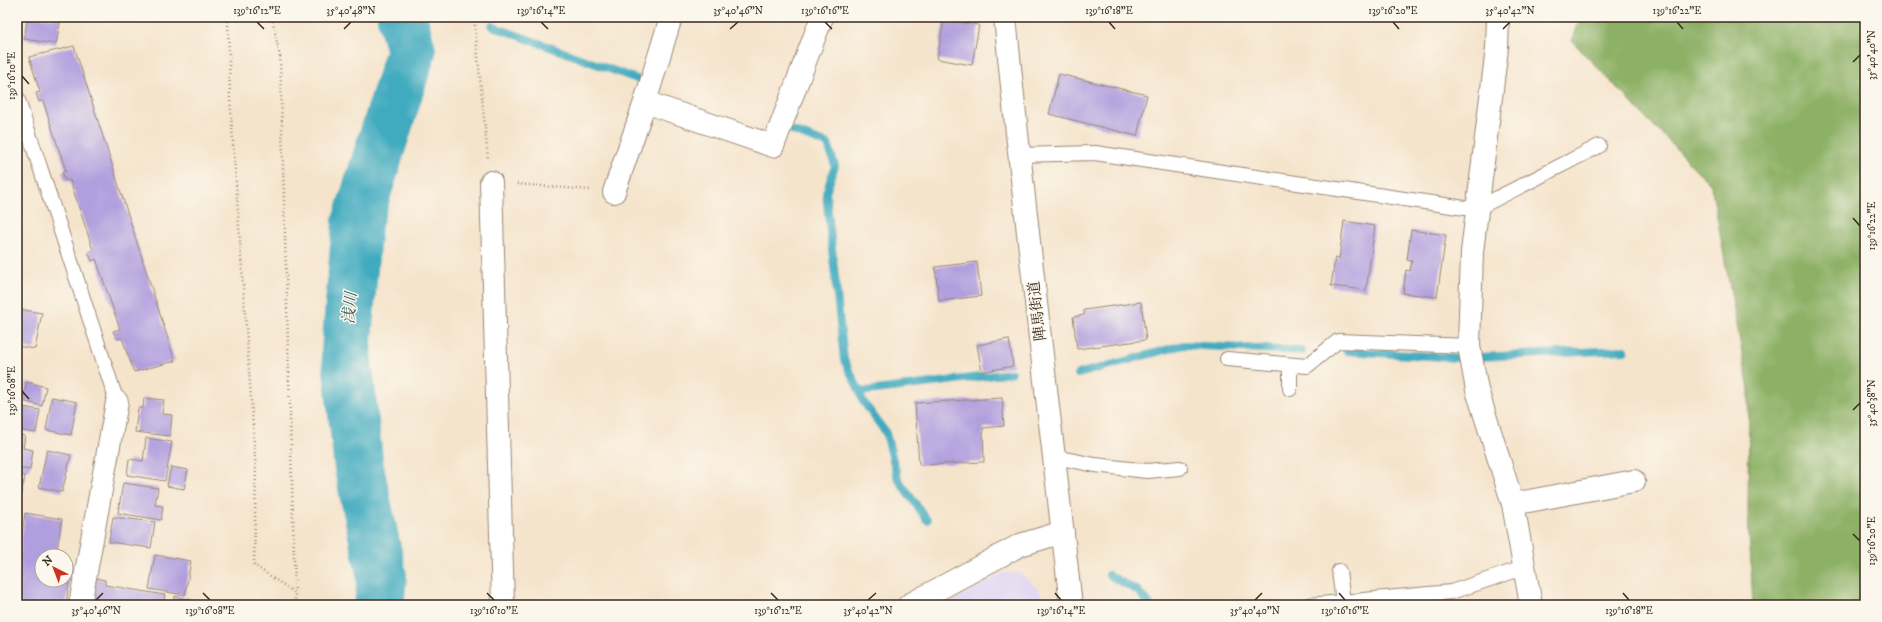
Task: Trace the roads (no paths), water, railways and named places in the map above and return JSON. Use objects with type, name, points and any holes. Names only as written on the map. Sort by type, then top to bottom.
[{"type":"street","points":[[614,192],[645,102],[671,17]]},
{"type":"street","points":[[645,102],[773,146],[822,17]]},
{"type":"street","name":"陣馬街道","points":[[1005,17],[1018,155],[1055,457],[1071,605]]},
{"type":"street","points":[[1498,17],[1497,48],[1472,252],[1469,346],[1477,390],[1513,504],[1523,568],[1531,605]]},
{"type":"street","points":[[491,182],[503,605]]},
{"type":"street","points":[[80,605],[117,402]]},
{"type":"street","points":[[1513,504],[1634,481]]},
{"type":"street","points":[[909,605],[1020,545],[1063,532]]},
{"type":"lane","points":[[17,97],[117,402]]},
{"type":"lane","points":[[1018,155],[1095,153],[1465,208],[1478,208],[1599,146]]},
{"type":"lane","points":[[1226,359],[1307,366],[1338,341],[1469,346]]},
{"type":"lane","points":[[1290,365],[1290,389]]},
{"type":"lane","points":[[1055,457],[1095,465],[1148,471],[1180,468]]},
{"type":"lane","points":[[1310,605],[1451,592],[1523,568]]},
{"type":"lane","points":[[1339,571],[1343,602]]},
{"type":"waterway","name":"浅川","points":[[379,605],[382,577],[359,468],[346,351],[357,222],[411,51],[402,17]]},
{"type":"waterway","points":[[492,26],[637,79]]},
{"type":"waterway","points":[[793,131],[828,144],[835,166],[826,193],[844,360],[860,392],[862,400],[886,433],[898,479],[927,520]]},
{"type":"waterway","points":[[1078,374],[1183,345],[1302,351]]},
{"type":"waterway","points":[[1478,357],[1625,350]]},
{"type":"waterway","points":[[1347,351],[1459,358]]},
{"type":"waterway","points":[[860,392],[1011,373]]},
{"type":"waterway","points":[[1109,575],[1138,591],[1150,605]]}]
